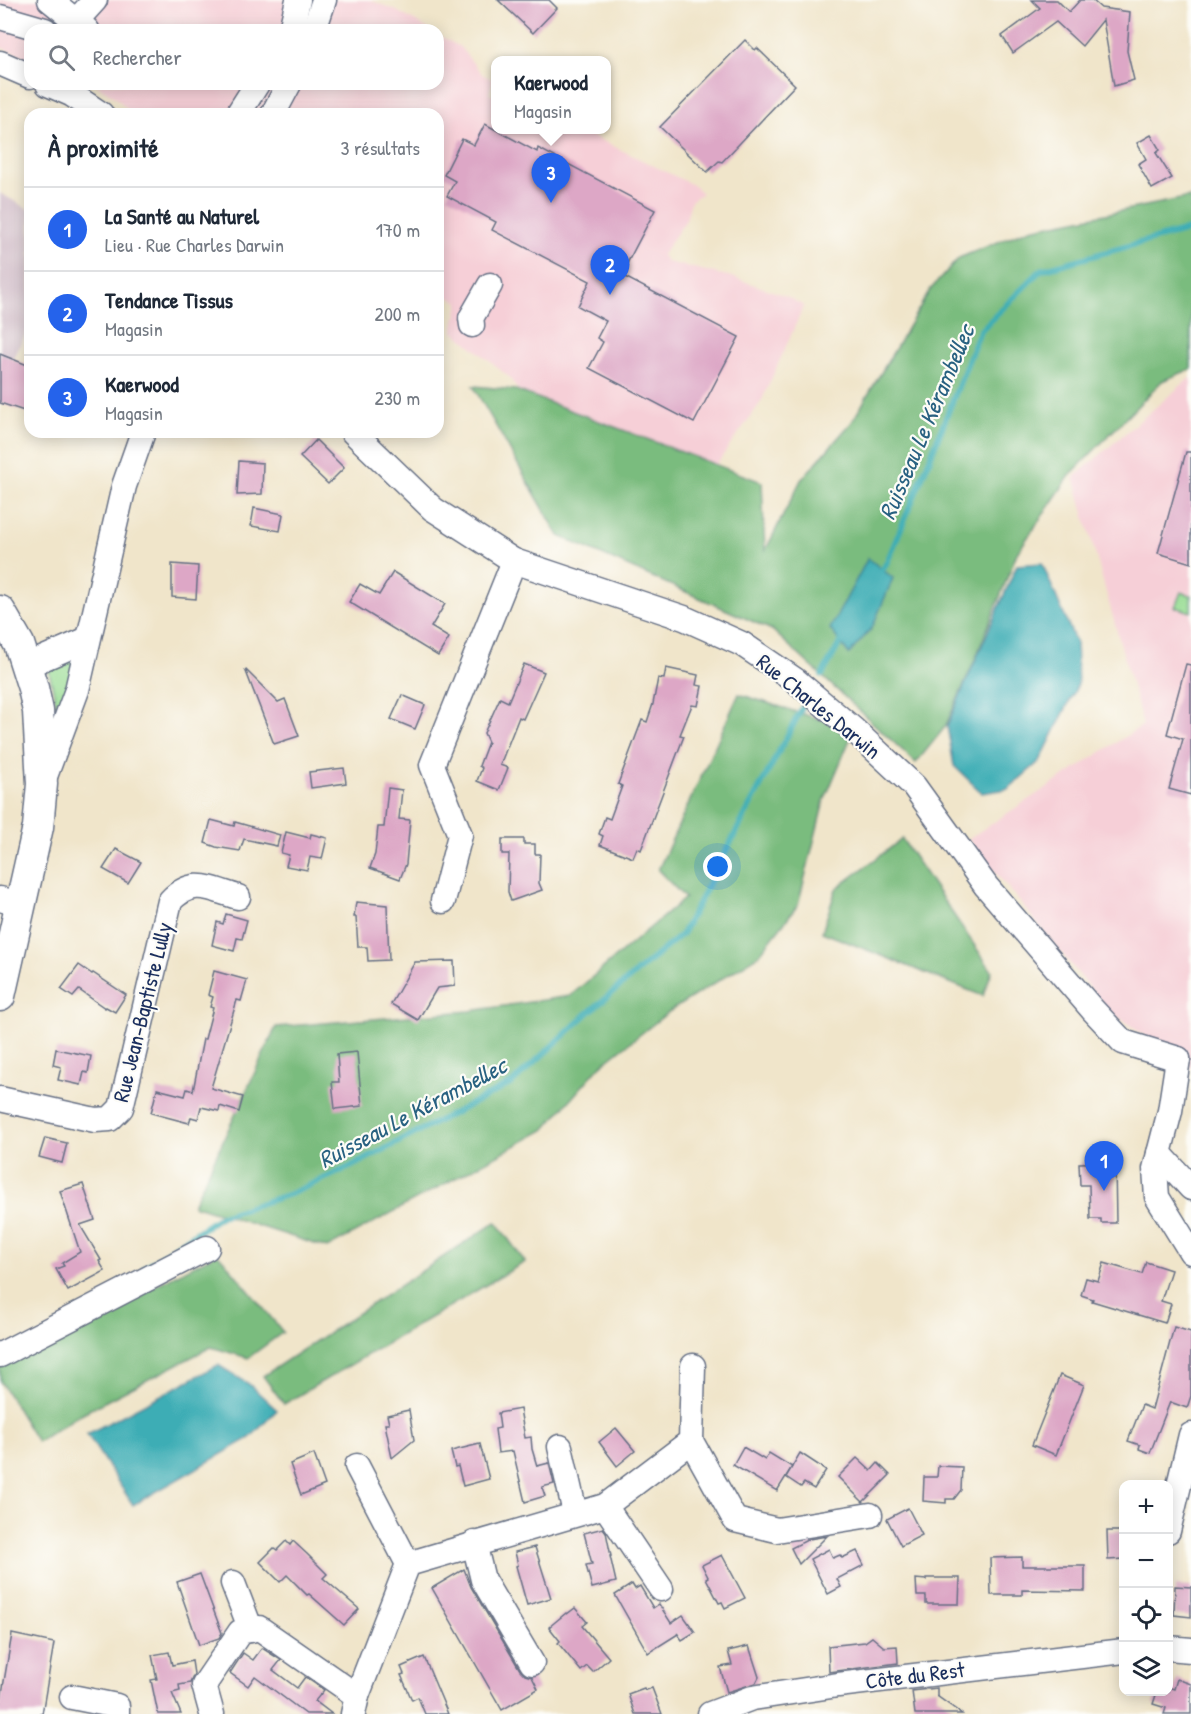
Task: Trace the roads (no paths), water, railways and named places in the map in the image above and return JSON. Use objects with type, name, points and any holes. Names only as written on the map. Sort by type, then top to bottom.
[{"type":"main road","points":[[0,611],[19,644],[33,688],[38,711],[42,784],[38,827],[10,901],[0,996]]},
{"type":"street","points":[[70,19],[95,0]]},
{"type":"street","points":[[292,24],[298,0]]},
{"type":"street","points":[[316,24],[324,0]]},
{"type":"street","points":[[0,17],[24,24]]},
{"type":"street","points":[[0,63],[24,73]]},
{"type":"street","points":[[62,90],[92,108]]},
{"type":"street","points":[[242,108],[253,90]]},
{"type":"street","points":[[276,108],[286,90]]},
{"type":"street","points":[[472,325],[471,318],[490,285]]},
{"type":"street","points":[[42,784],[77,690],[124,486],[141,438]]},
{"type":"street","name":"Rue Charles Darwin","points":[[359,438],[433,509],[514,561],[684,618],[742,644],[795,680],[854,730],[914,786],[986,886],[1123,1042],[1185,1056]]},
{"type":"street","points":[[443,901],[460,835],[432,765],[514,561]]},
{"type":"street","points":[[26,666],[88,639]]},
{"type":"street","name":"Rue Jean-Baptiste Lully","points":[[0,1099],[95,1120],[110,1119],[122,1108],[170,901],[182,890],[196,886],[238,897]]},
{"type":"street","points":[[1185,1056],[1155,1169],[1156,1197],[1191,1252]]},
{"type":"street","points":[[1159,1153],[1191,1188]]},
{"type":"street","points":[[0,1355],[207,1248]]},
{"type":"street","points":[[693,1366],[691,1441],[735,1520],[777,1530],[870,1515]]},
{"type":"street","points":[[1173,1510],[1191,1435]]},
{"type":"street","points":[[408,1564],[605,1506],[691,1441]]},
{"type":"street","points":[[560,1447],[575,1514]]},
{"type":"street","points":[[212,1714],[204,1685],[240,1632],[260,1628],[355,1705],[408,1564],[357,1466]]},
{"type":"street","points":[[605,1506],[662,1589]]},
{"type":"street","points":[[474,1543],[483,1580],[532,1663]]},
{"type":"street","points":[[233,1583],[252,1630]]},
{"type":"street","points":[[1173,1648],[1191,1650]]},
{"type":"street","name":"Côte du Rest","points":[[710,1714],[752,1698],[838,1684],[1119,1652]]},
{"type":"street","points":[[72,1696],[117,1707],[117,1714]]},
{"type":"water","points":[[868,558],[893,578],[872,628],[849,654],[830,629]]},
{"type":"water","points":[[1042,563],[1076,643],[1078,684],[1040,761],[1008,789],[982,793],[954,766],[947,726],[1017,565]]},
{"type":"water","points":[[218,1365],[249,1384],[277,1410],[250,1438],[133,1505],[87,1434]]},
{"type":"waterway","name":"Ruisseau Le Kérambellec","points":[[879,575],[887,562],[928,463],[980,331],[1041,270],[1191,229]]},
{"type":"waterway","name":"Ruisseau Le Kérambellec","points":[[822,675],[844,636]]},
{"type":"waterway","name":"Ruisseau Le Kérambellec","points":[[144,1268],[221,1216],[290,1194],[350,1167],[512,1083],[588,1013],[682,934],[802,708]]},
{"type":"place","name":"Kaerwood","points":[[551,203]]},
{"type":"place","name":"Tendance Tissus","points":[[610,295]]},
{"type":"place","name":"La Santé au Naturel","points":[[1104,1191]]}]
